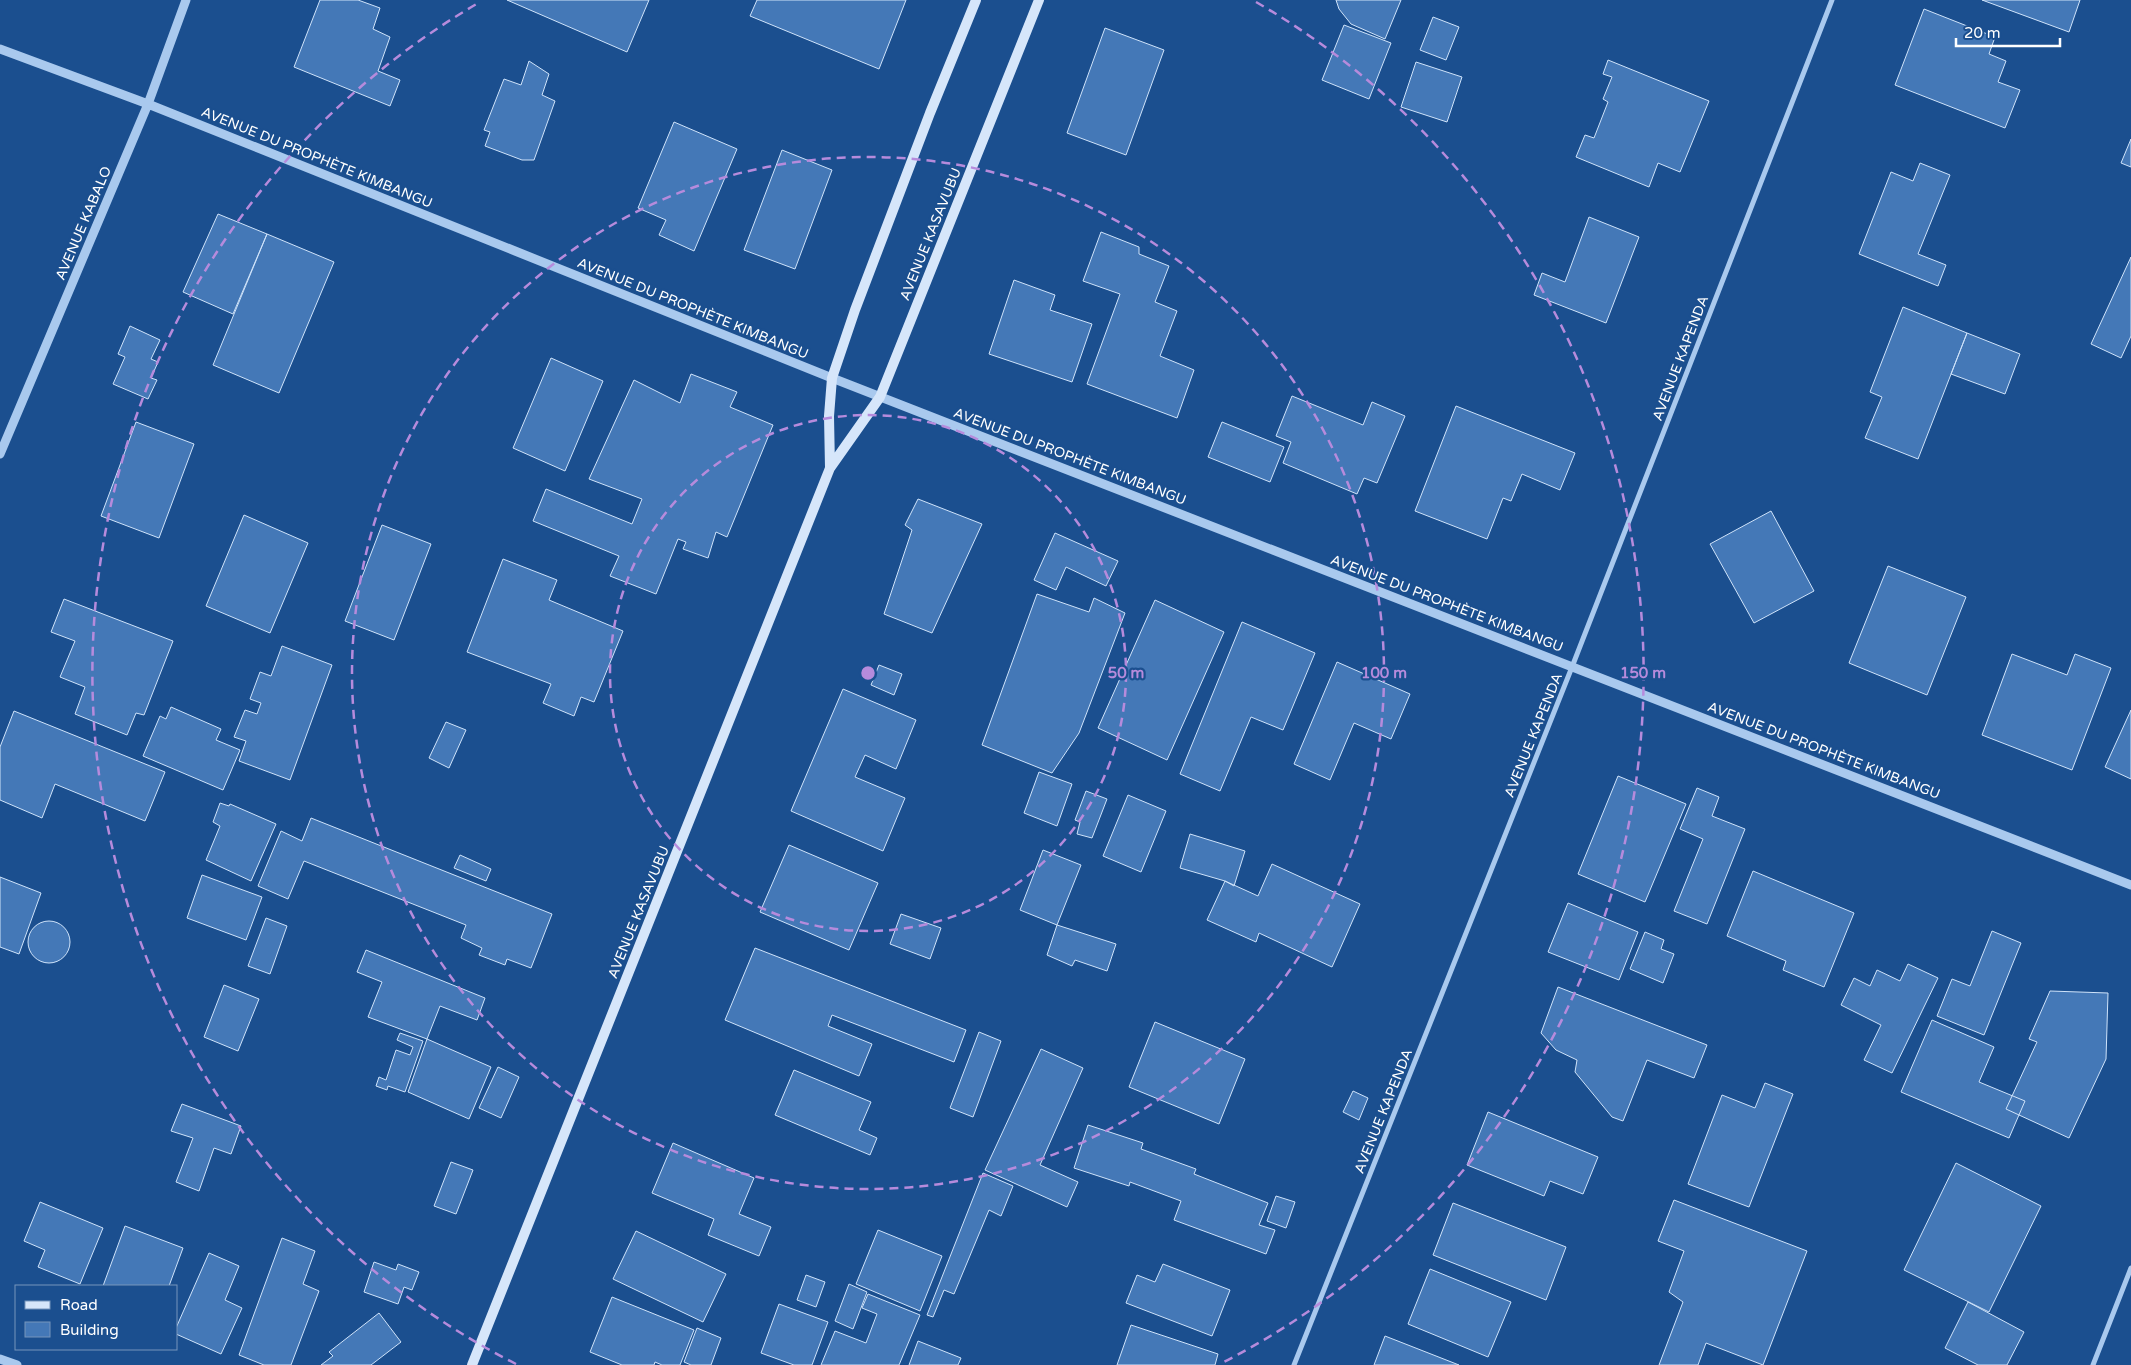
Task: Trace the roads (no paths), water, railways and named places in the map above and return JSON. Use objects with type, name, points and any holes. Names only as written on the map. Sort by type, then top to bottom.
[{"type":"main road","name":"AVENUE KASAVUBU","points":[[830,468],[829,416],[832,378],[855,310],[930,113],[976,0]]},
{"type":"main road","name":"AVENUE KASAVUBU","points":[[472,1365],[830,468],[880,397],[1039,0]]},
{"type":"street","name":"AVENUE KABALO","points":[[0,454],[148,104],[186,0]]},
{"type":"street","name":"AVENUE KAPENDA","points":[[1294,1365],[1572,667],[1832,0]]},
{"type":"street","name":"AVENUE DU PROPHÈTE KIMBANGU","points":[[0,49],[148,104],[880,397],[2131,885]]},
{"type":"street","points":[[2093,1365],[2131,1268]]},
{"type":"street","points":[[0,1359],[17,1365]]}]
